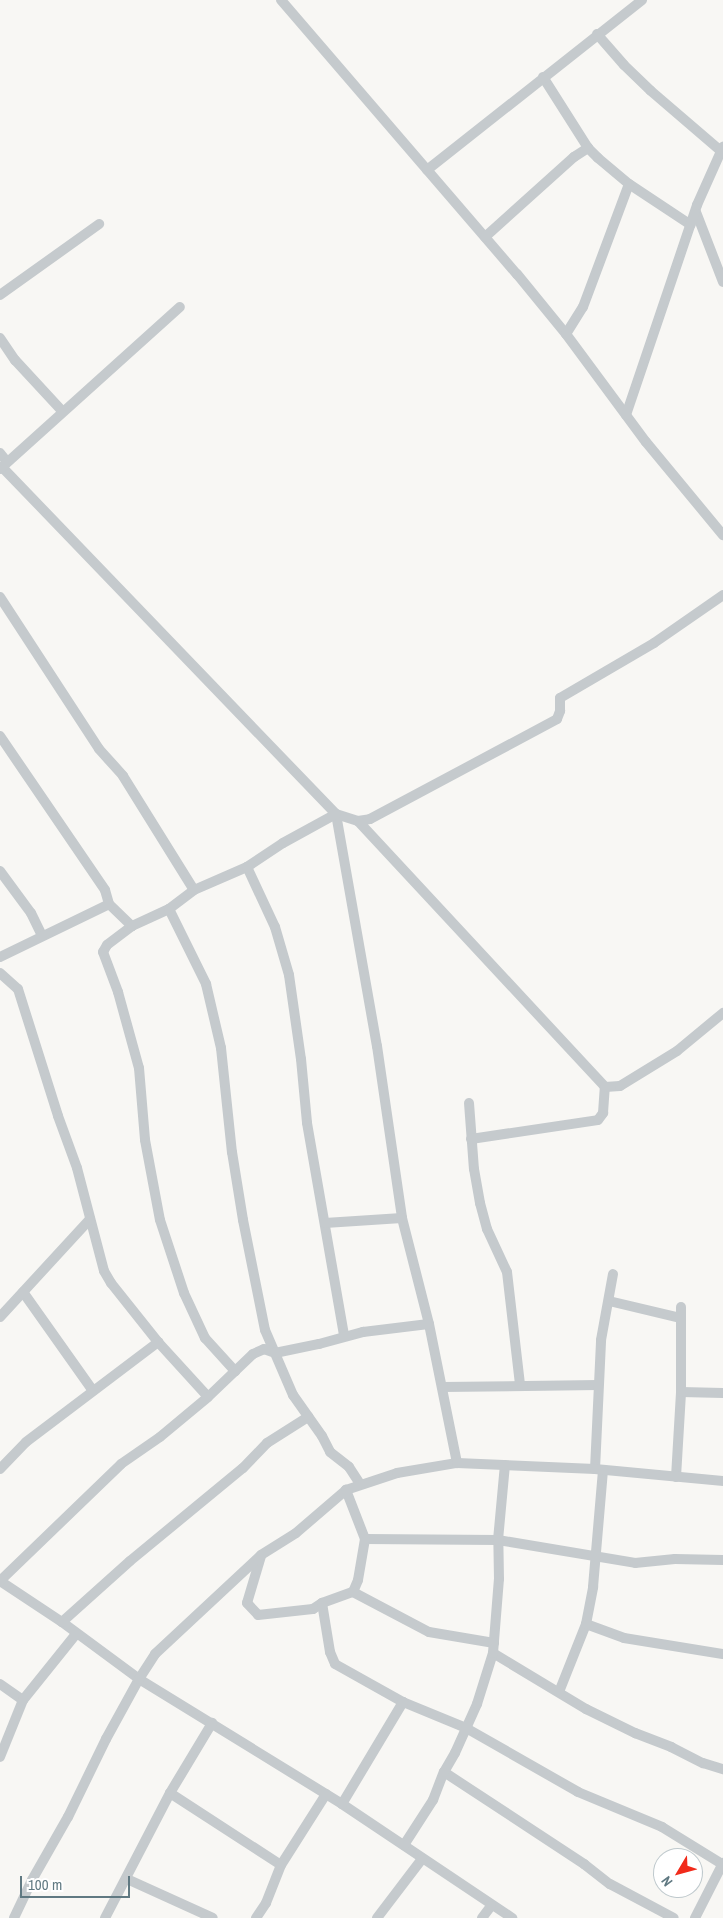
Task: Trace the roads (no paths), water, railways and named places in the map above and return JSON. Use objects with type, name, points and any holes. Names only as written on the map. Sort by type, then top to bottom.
[{"type":"street","points":[[280,0],[485,237],[566,334],[626,415],[723,535]]},
{"type":"street","points":[[427,170],[642,0]]},
{"type":"street","points":[[598,34],[624,65],[651,91],[722,149],[691,225],[626,415]]},
{"type":"street","points":[[543,77],[588,148],[629,184],[691,225]]},
{"type":"street","points":[[485,237],[574,157],[588,148]]},
{"type":"street","points":[[566,334],[583,307],[629,184]]},
{"type":"street","points":[[696,212],[723,282]]},
{"type":"street","points":[[0,295],[99,224]]},
{"type":"street","points":[[3,466],[180,307]]},
{"type":"street","points":[[0,338],[15,360],[62,412]]},
{"type":"street","points":[[0,453],[3,466],[336,814],[358,821],[370,819],[557,718],[560,711],[560,698],[654,643],[723,595]]},
{"type":"street","points":[[0,597],[99,749],[123,776],[194,890]]},
{"type":"street","points":[[0,736],[105,890],[109,904],[132,926]]},
{"type":"street","points":[[235,1371],[205,1338],[184,1293],[160,1220],[145,1140],[139,1068],[118,992],[103,952],[107,945],[132,926],[169,909],[194,890],[247,866],[336,814]]},
{"type":"street","points":[[336,814],[376,1046],[402,1218],[429,1324],[458,1463]]},
{"type":"street","points":[[358,821],[605,1087],[603,1113],[598,1120],[471,1139]]},
{"type":"street","points":[[247,866],[275,927],[289,975],[301,1059],[306,1123],[344,1336]]},
{"type":"street","points":[[0,871],[31,913],[42,936]]},
{"type":"street","points":[[0,957],[109,904]]},
{"type":"street","points":[[169,909],[206,984],[221,1048],[232,1152],[244,1229],[265,1330],[293,1395],[322,1436],[330,1452],[349,1467],[360,1484]]},
{"type":"street","points":[[0,973],[18,989],[58,1116],[77,1168],[104,1271],[111,1283],[158,1342],[208,1397]]},
{"type":"street","points":[[605,1087],[620,1086],[677,1051],[718,1025],[723,1014]]},
{"type":"street","points":[[469,1103],[471,1139],[480,1203],[487,1229],[507,1272],[520,1385]]},
{"type":"street","points":[[325,1223],[402,1218]]},
{"type":"street","points":[[0,1316],[90,1219]]},
{"type":"street","points":[[559,1692],[586,1624],[593,1587],[599,1470],[598,1385],[601,1340],[613,1274]]},
{"type":"street","points":[[23,1292],[93,1391]]},
{"type":"street","points":[[608,1301],[681,1318]]},
{"type":"street","points":[[676,1477],[681,1392],[681,1307]]},
{"type":"street","points":[[429,1324],[344,1336],[319,1344],[275,1353],[264,1348],[253,1354],[208,1397],[160,1437],[121,1464],[0,1581],[62,1622],[139,1679],[212,1722],[342,1804],[491,1906],[512,1918]]},
{"type":"street","points":[[0,1468],[26,1442],[158,1342]]},
{"type":"street","points":[[443,1387],[598,1385]]},
{"type":"street","points":[[681,1392],[723,1393]]},
{"type":"street","points":[[62,1622],[130,1561],[243,1468],[267,1443],[308,1417]]},
{"type":"street","points":[[14,1918],[32,1880],[68,1816],[139,1679],[155,1654],[261,1555],[296,1533],[346,1490],[397,1473],[458,1463],[599,1470],[723,1481]]},
{"type":"street","points":[[404,1845],[434,1800],[444,1772],[477,1704],[494,1648],[499,1578],[498,1540],[505,1465]]},
{"type":"street","points":[[346,1490],[365,1538],[358,1580],[353,1592]]},
{"type":"street","points":[[365,1538],[498,1540],[636,1563],[675,1559],[723,1560]]},
{"type":"street","points":[[261,1555],[247,1603],[258,1615],[313,1608],[353,1592],[430,1632],[494,1648],[586,1709],[635,1733],[672,1746],[703,1763],[723,1769]]},
{"type":"street","points":[[322,1603],[330,1652],[335,1664],[403,1702],[466,1728],[578,1792],[662,1827],[722,1864],[695,1918]]},
{"type":"street","points":[[586,1624],[624,1638],[723,1654]]},
{"type":"street","points":[[0,1757],[23,1700],[76,1634]]},
{"type":"street","points":[[0,1684],[23,1700]]},
{"type":"street","points":[[342,1804],[403,1702]]},
{"type":"street","points":[[105,1918],[127,1879],[170,1793],[212,1722]]},
{"type":"street","points":[[444,1772],[584,1864],[610,1884],[674,1918]]},
{"type":"street","points":[[170,1793],[281,1865]]},
{"type":"street","points":[[256,1918],[266,1903],[281,1865],[326,1794]]},
{"type":"street","points":[[378,1918],[422,1859]]},
{"type":"street","points":[[127,1879],[213,1918]]},
{"type":"street","points":[[482,1918],[491,1906]]}]
